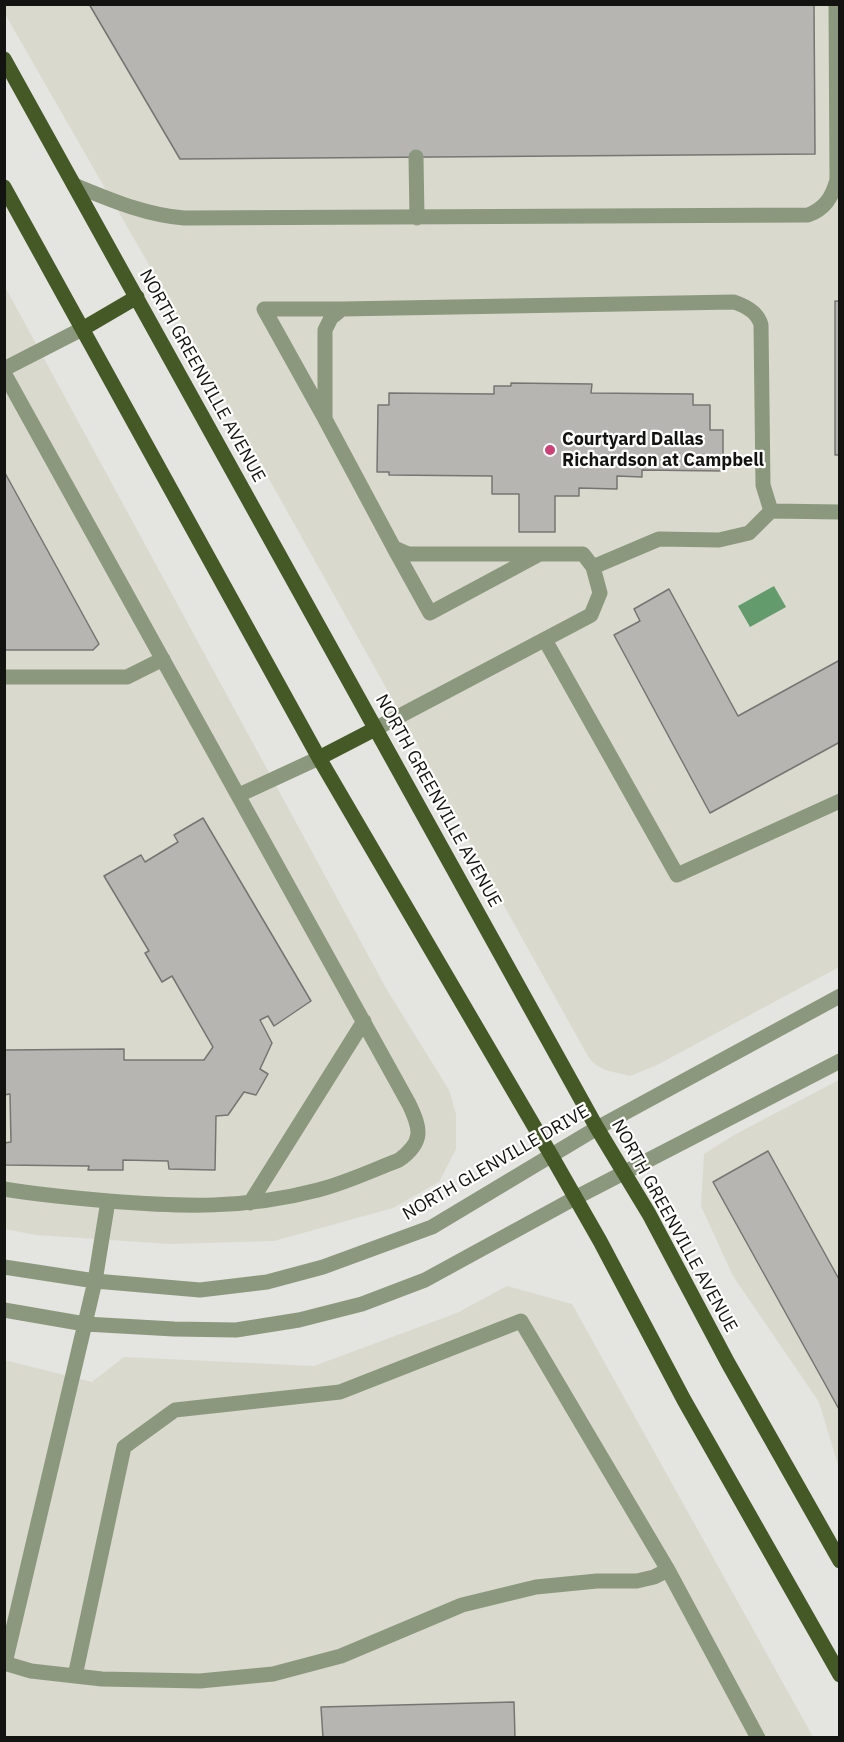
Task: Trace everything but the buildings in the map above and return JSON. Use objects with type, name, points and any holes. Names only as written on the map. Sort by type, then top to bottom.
[{"type":"main road","name":"NORTH GREENVILLE AVENUE","points":[[4,59],[597,1128],[649,1214],[728,1363],[840,1561]]},
{"type":"main road","points":[[4,187],[84,328],[319,758],[551,1155],[684,1400],[840,1675]]},
{"type":"main road","points":[[84,328],[137,297]]},
{"type":"main road","points":[[319,758],[375,729]]},
{"type":"street","points":[[74,185],[121,205],[184,219],[808,215],[817,212],[833,195],[837,180],[836,4]]},
{"type":"street","points":[[416,157],[417,218]]},
{"type":"street","points":[[541,554],[430,613],[264,309],[741,304],[757,315],[761,325],[763,485],[771,511]]},
{"type":"street","points":[[325,419],[325,330],[331,318],[342,309]]},
{"type":"street","points":[[4,369],[84,328]]},
{"type":"street","points":[[4,373],[364,1021],[417,1121],[419,1137],[411,1151],[399,1160],[320,1190],[250,1203],[187,1206],[40,1195],[4,1189]]},
{"type":"street","points":[[593,567],[659,539],[719,540],[749,533],[771,511],[840,512]]},
{"type":"street","points":[[375,729],[591,615],[600,593],[593,567],[583,554],[408,554],[394,548]]},
{"type":"street","points":[[545,640],[677,876],[840,801]]},
{"type":"street","points":[[4,677],[127,677],[163,659]]},
{"type":"street","points":[[239,795],[319,758]]},
{"type":"street","name":"NORTH GLENVILLE DRIVE","points":[[4,1267],[95,1281],[200,1290],[267,1282],[323,1267],[432,1227],[597,1128],[840,996]]},
{"type":"street","points":[[250,1203],[364,1021]]},
{"type":"street","points":[[4,1310],[85,1324],[236,1330],[299,1320],[362,1304],[425,1280],[575,1198],[840,1061]]},
{"type":"street","points":[[108,1201],[95,1281],[5,1663],[31,1671],[102,1679],[200,1681],[273,1674],[341,1656],[462,1605],[536,1587],[597,1581],[637,1581],[654,1577],[668,1570]]},
{"type":"street","points":[[75,1676],[124,1447],[175,1410],[340,1392],[521,1321],[668,1570],[758,1737]]},
{"type":"shaded area","points":[[4,5],[839,5],[839,967],[657,1065],[630,1076],[605,1070],[589,1058],[412,734],[148,263],[5,14]]},
{"type":"shaded area","points":[[4,285],[387,990],[449,1090],[456,1114],[456,1149],[439,1182],[393,1208],[274,1241],[170,1244],[36,1235],[5,1229]]},
{"type":"shaded area","points":[[774,586],[786,607],[750,627],[738,606]]},
{"type":"shaded area","points":[[839,1080],[839,1468],[819,1402],[733,1276],[701,1206],[704,1154],[734,1135]]},
{"type":"shaded area","points":[[507,1286],[572,1304],[813,1737],[5,1737],[4,1360],[92,1382],[124,1357],[314,1366],[457,1313]]},
{"type":"place","name":"Courtyard Dallas Richardson at Campbell","points":[[550,450]]}]
